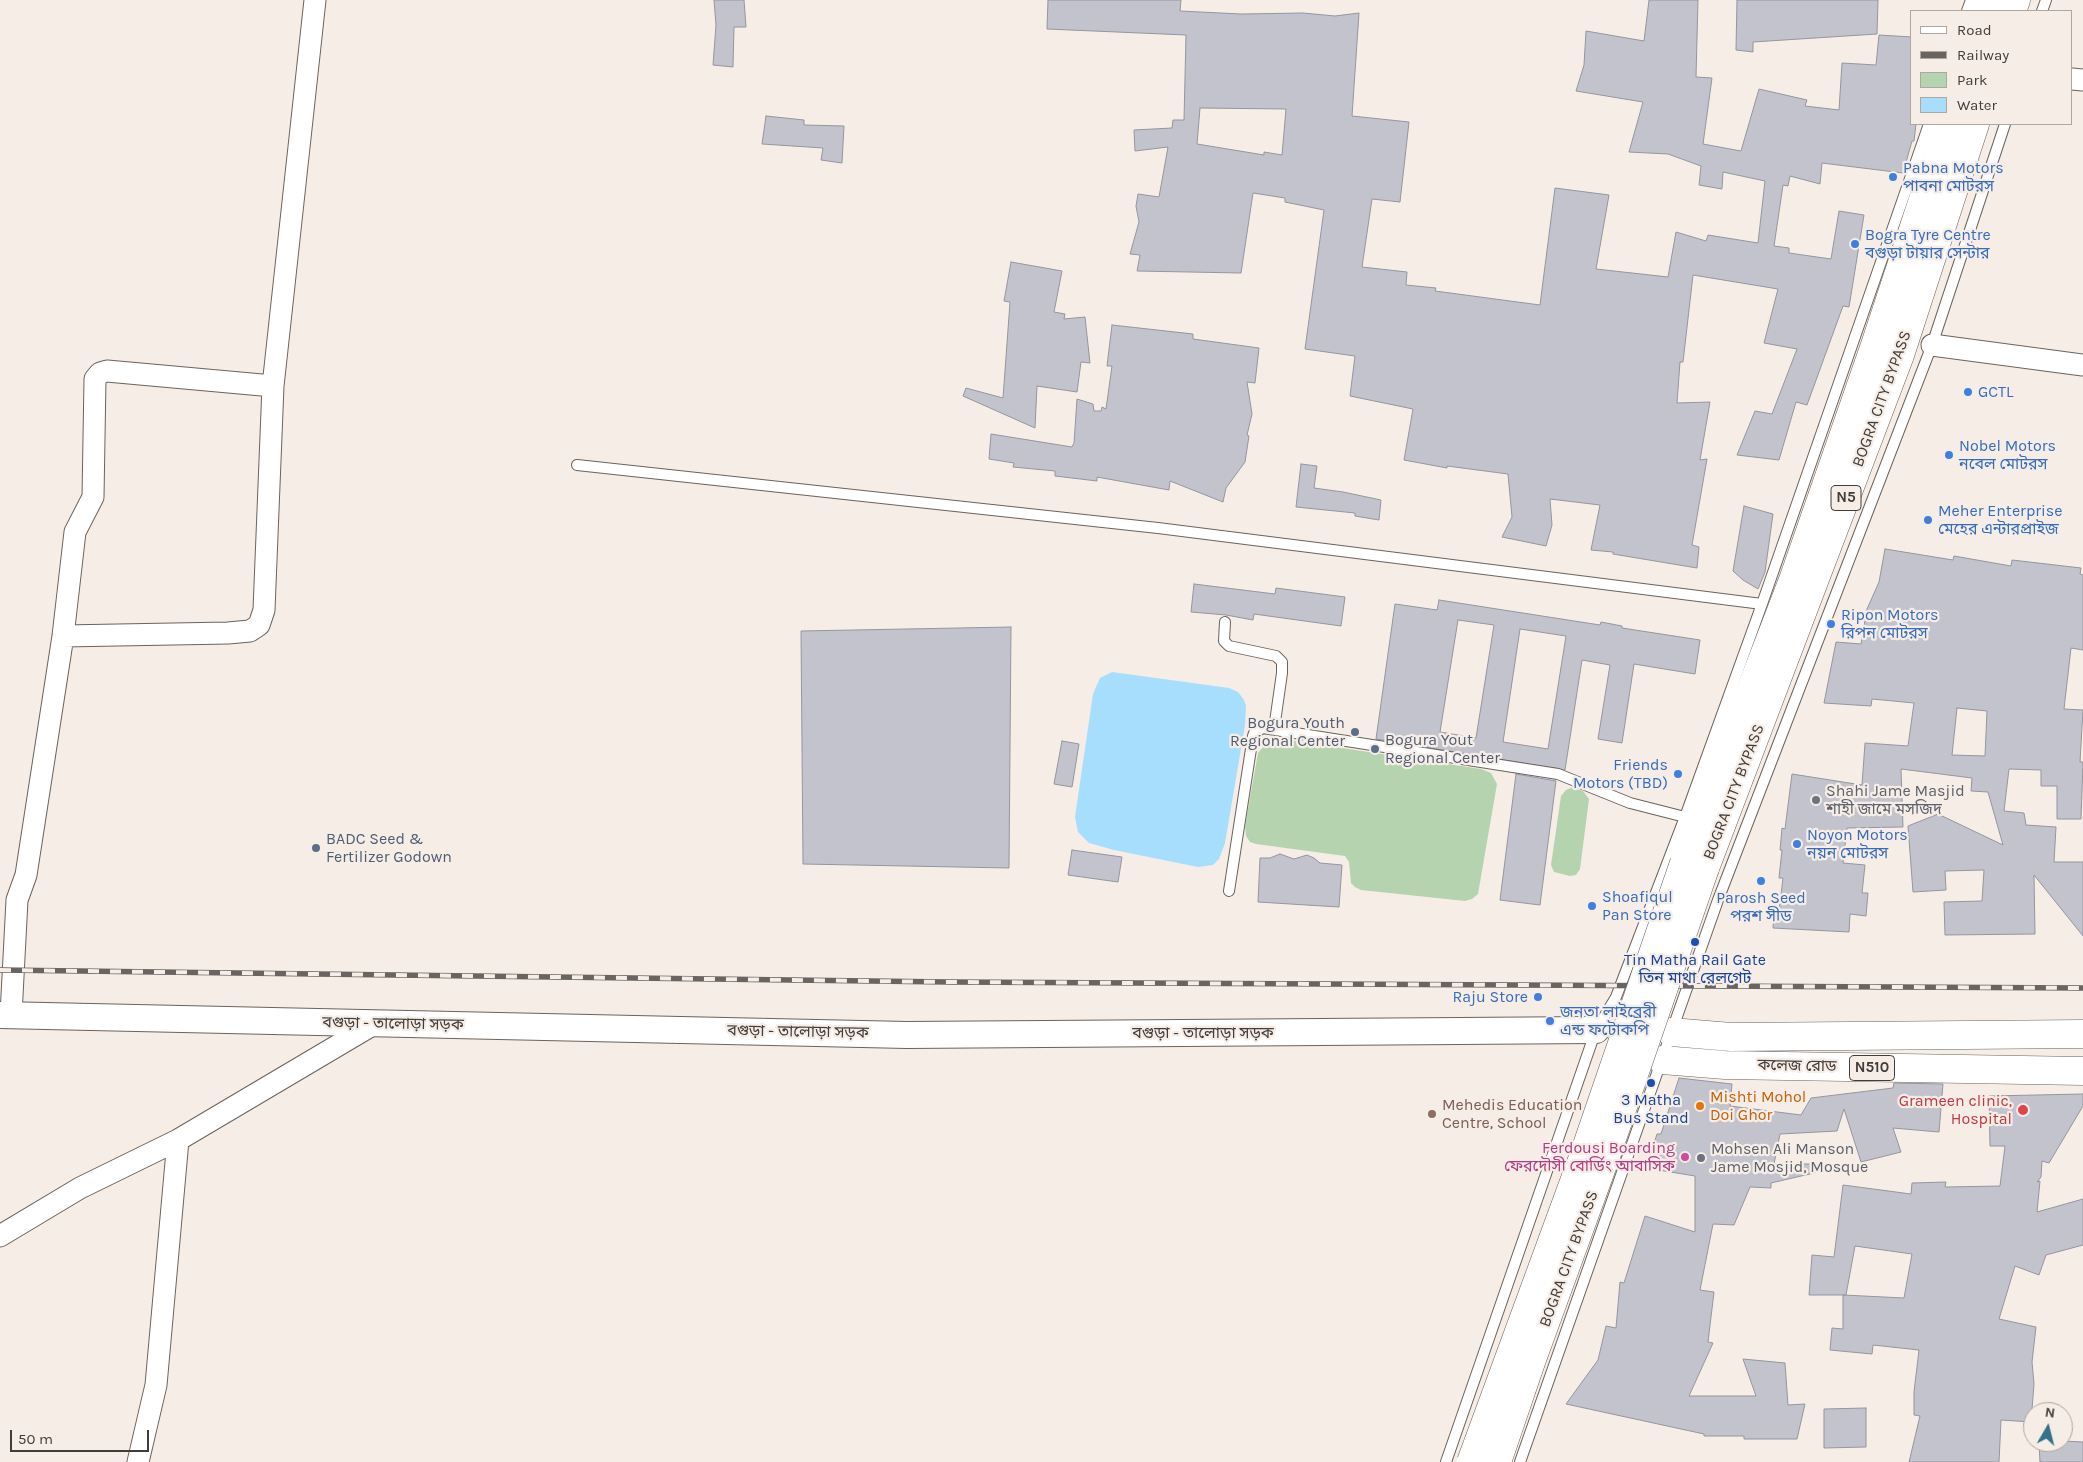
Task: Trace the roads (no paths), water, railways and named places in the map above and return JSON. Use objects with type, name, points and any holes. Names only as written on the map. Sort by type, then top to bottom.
[{"type":"highway","name":"BOGRA CITY BYPASS","points":[[1471,1462],[1582,1160],[1684,863],[1793,580],[1878,336],[1948,125]]},
{"type":"highway","name":"BOGRA CITY BYPASS","points":[[1498,1462],[1531,1362],[1610,1144],[1705,868],[1900,356],[1975,125]]},
{"type":"highway","name":"কলেজ রোড","points":[[1667,1046],[1731,1037],[2083,1034]]},
{"type":"highway","name":"কলেজ রোড","points":[[1667,1046],[1735,1066],[2083,1071]]},
{"type":"street","points":[[63,636],[228,633],[250,631],[259,626],[264,610],[273,386],[315,0]]},
{"type":"street","points":[[1932,346],[2083,366]]},
{"type":"street","points":[[6,1015],[9,899],[26,875],[63,636],[75,532],[93,497],[95,379],[100,373],[107,371],[273,386]]},
{"type":"street","name":"বগুড়া - তালোড়া সড়ক","points":[[6,1015],[907,1034],[1605,1032]]},
{"type":"street","points":[[0,1236],[80,1188],[178,1140],[374,1024]]},
{"type":"street","points":[[138,1462],[156,1385],[178,1140]]},
{"type":"lane","points":[[1446,1462],[1762,604],[1928,125]]},
{"type":"lane","points":[[1520,1462],[1718,900],[1932,346],[2005,125]]},
{"type":"lane","points":[[577,465],[1158,528],[1762,604]]},
{"type":"lane","points":[[1225,622],[1224,641],[1229,646],[1276,656],[1282,662],[1274,730]]},
{"type":"lane","points":[[1229,891],[1254,734],[1263,728],[1558,774],[1630,803],[1685,817]]},
{"type":"lane","points":[[1605,1032],[1667,1046]]},
{"type":"water","points":[[1112,672],[1229,688],[1238,692],[1244,700],[1246,706],[1245,725],[1225,843],[1219,859],[1213,865],[1198,867],[1114,850],[1089,843],[1078,832],[1075,817],[1093,694],[1100,678]]},
{"type":"railway","points":[[0,970],[949,982],[2083,988]]},
{"type":"place","name":"Pabna Motors পাবনা মোটরস","points":[[1893,177]]},
{"type":"place","name":"Bogra Tyre Centre বগুড়া টায়ার সেন্টার","points":[[1855,244]]},
{"type":"place","name":"GCTL","points":[[1968,392]]},
{"type":"place","name":"Nobel Motors নবেল মোটরস","points":[[1949,455]]},
{"type":"place","name":"Meher Enterprise মেহের এন্টারপ্রাইজ","points":[[1928,520]]},
{"type":"place","name":"Ripon Motors রিপন মোটরস","points":[[1831,624]]},
{"type":"place","name":"Bogura Youth Regional Center","points":[[1355,732]]},
{"type":"place","name":"Bogura Yout Regional Center","points":[[1375,749]]},
{"type":"place","name":"Friends Motors (TBD)","points":[[1678,774]]},
{"type":"place","name":"Shahi Jame Masjid শাহী জামে মসজিদ","points":[[1816,800]]},
{"type":"place","name":"Noyon Motors নয়ন মোটরস","points":[[1797,844]]},
{"type":"place","name":"BADC Seed & Fertilizer Godown","points":[[316,848]]},
{"type":"place","name":"Parosh Seed পরশ সীড","points":[[1761,881]]},
{"type":"place","name":"Shoafiqul Pan Store","points":[[1592,906]]},
{"type":"place","name":"Tin Matha Rail Gate তিন মাথা রেলগেট","points":[[1695,942]]},
{"type":"place","name":"Raju Store","points":[[1538,997]]},
{"type":"place","name":"জনতা লাইব্রেরী এন্ড ফটোকপি","points":[[1550,1021]]},
{"type":"place","name":"3 Matha Bus Stand","points":[[1651,1083]]},
{"type":"place","name":"Mishti Mohol Doi Ghor","points":[[1700,1106]]},
{"type":"place","name":"Grameen clinic, Hospital","points":[[2023,1110]]},
{"type":"place","name":"Mehedis Education Centre, School","points":[[1432,1114]]},
{"type":"place","name":"Ferdousi Boarding ফেরদৌসী বোর্ডিং আবাসিক","points":[[1685,1157]]},
{"type":"place","name":"Mohsen Ali Manson Jame Mosjid, Mosque","points":[[1701,1158]]}]
